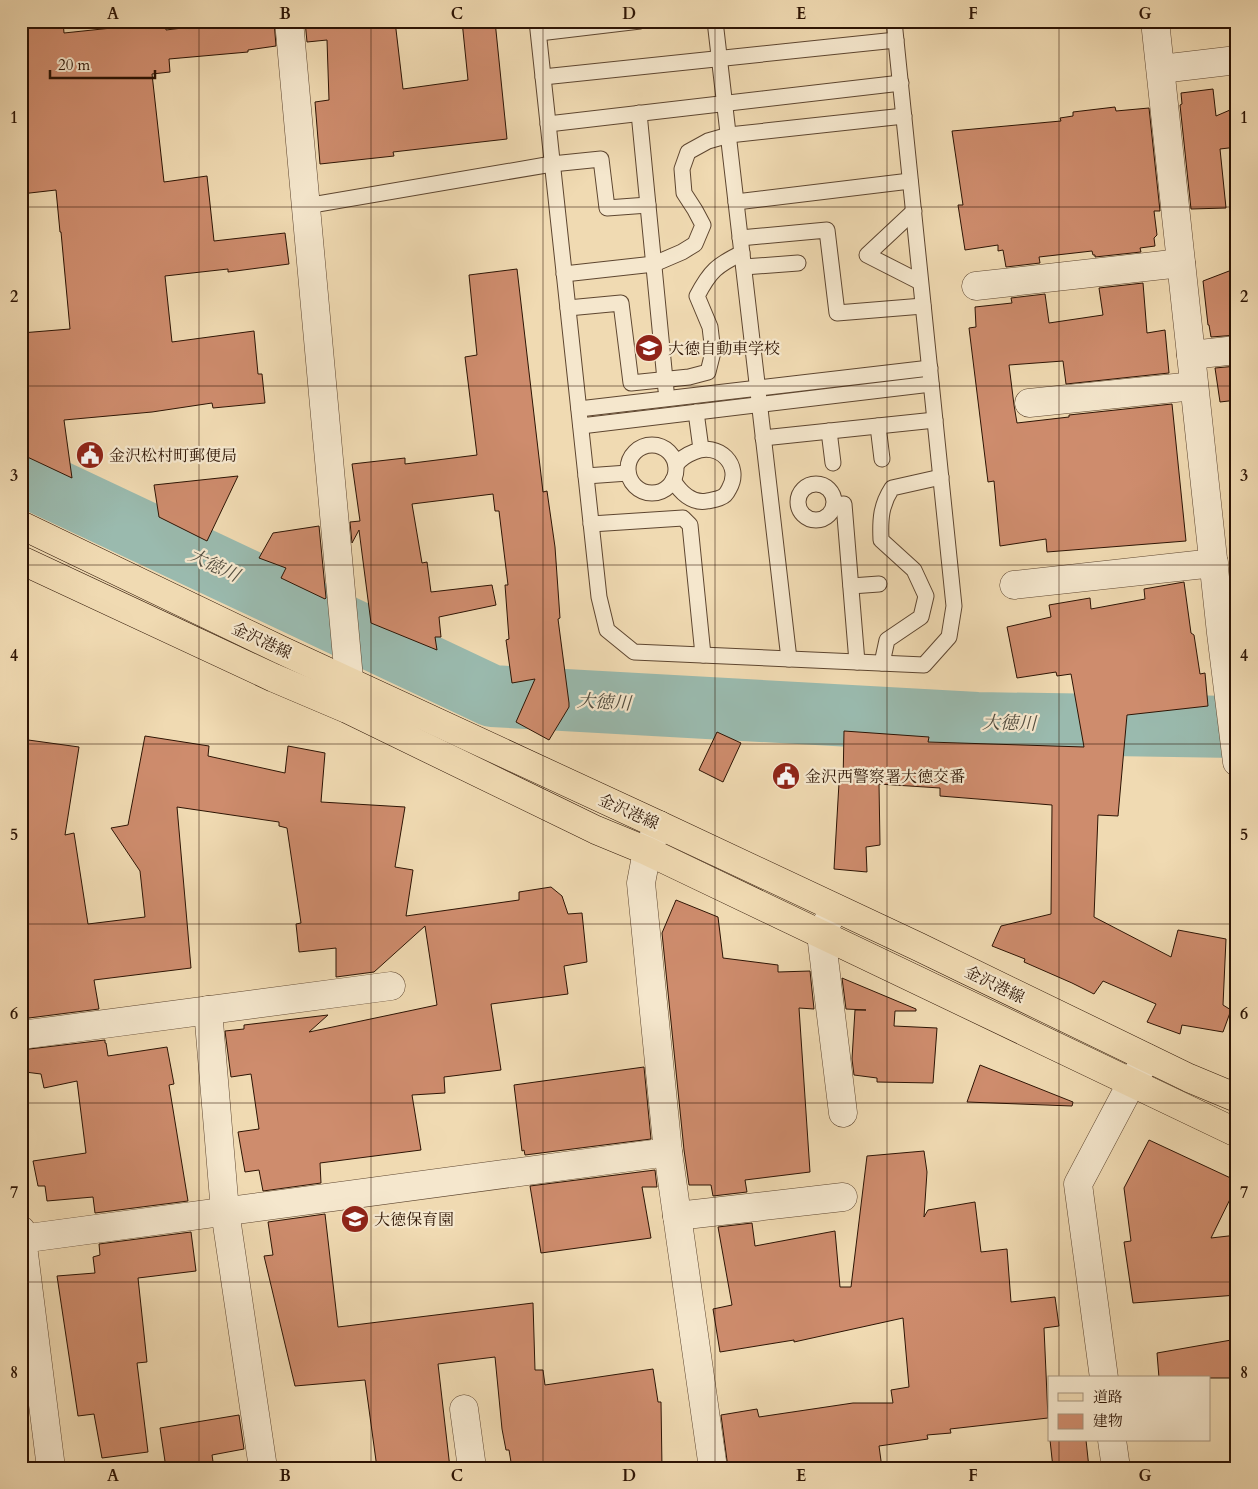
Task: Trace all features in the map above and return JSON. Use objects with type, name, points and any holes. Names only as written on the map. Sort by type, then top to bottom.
[{"type":"main road","name":"金沢港線","points":[[21,525],[272,646],[659,825],[1148,1058],[1237,1098]]},
{"type":"main road","name":"金沢港線","points":[[21,560],[274,678],[347,709],[596,830],[647,851],[1237,1133]]},
{"type":"street","points":[[289,21],[346,642],[349,680],[347,709]]},
{"type":"street","points":[[1156,21],[1194,386],[1236,754]]},
{"type":"street","points":[[1161,69],[1237,60]]},
{"type":"street","points":[[976,286],[1181,264]]},
{"type":"street","points":[[1191,355],[1237,350]]},
{"type":"street","points":[[1029,403],[1194,386]]},
{"type":"street","points":[[1014,586],[1214,563]]},
{"type":"street","points":[[659,825],[647,851],[641,883],[668,1152],[712,1468]]},
{"type":"street","points":[[835,908],[821,934],[843,1113]]},
{"type":"street","points":[[21,1035],[391,986]]},
{"type":"street","points":[[208,1010],[225,1211],[263,1468]]},
{"type":"street","points":[[1104,1376],[1078,1184],[1132,1082],[1148,1058]]},
{"type":"street","points":[[51,1468],[22,1236],[668,1152]]},
{"type":"street","points":[[677,1216],[842,1197]]},
{"type":"street","points":[[464,1409],[472,1468]]},
{"type":"street","points":[[1112,1442],[1116,1468]]},
{"type":"lane","points":[[640,21],[538,27],[599,597],[607,630],[634,652],[924,665],[950,637],[954,606],[894,21]]},
{"type":"lane","points":[[716,21],[789,659]]},
{"type":"lane","points":[[543,77],[896,40]]},
{"type":"lane","points":[[548,124],[901,83]]},
{"type":"lane","points":[[639,114],[668,399]]},
{"type":"lane","points":[[564,274],[654,264],[695,244],[703,225],[684,193],[682,169],[688,152],[708,141],[729,135],[904,116]]},
{"type":"lane","points":[[306,206],[552,164],[601,158],[607,208],[648,205]]},
{"type":"lane","points":[[736,202],[910,181]]},
{"type":"lane","points":[[914,211],[867,255],[920,282]]},
{"type":"lane","points":[[568,308],[621,303],[631,383],[665,380],[708,372],[713,352],[710,327],[696,296],[706,278],[723,262],[742,253],[827,230],[837,313],[923,306]]},
{"type":"lane","points":[[742,253],[798,263]]},
{"type":"lane","points":[[579,409],[930,368]]},
{"type":"lane","points":[[581,426],[931,384]]},
{"type":"lane","points":[[696,412],[701,449]]},
{"type":"lane","points":[[763,438],[934,420]]},
{"type":"lane","points":[[878,426],[882,460]]},
{"type":"lane","points":[[829,431],[833,463]]},
{"type":"lane","points":[[645,445],[662,447],[668,451],[676,465],[676,473],[668,487],[654,493],[646,493],[638,489],[632,484],[628,473],[628,461],[632,454],[638,448],[645,445]]},
{"type":"lane","points":[[673,480],[678,489],[686,496],[701,502],[725,496],[733,481],[732,466],[722,453],[712,449],[701,449],[682,457],[676,465]]},
{"type":"lane","points":[[586,476],[628,473]]},
{"type":"lane","points":[[882,663],[887,640],[922,617],[926,596],[914,570],[881,540],[880,524],[884,500],[892,488],[941,477]]},
{"type":"lane","points":[[690,525],[699,515],[701,502]]},
{"type":"lane","points":[[834,505],[844,504],[857,662]]},
{"type":"lane","points":[[591,524],[683,518],[690,525],[703,655]]},
{"type":"lane","points":[[851,586],[879,584]]},
{"type":"building","points":[[21,21],[63,21],[64,33],[131,26],[131,21],[165,21],[166,30],[240,21],[274,21],[276,46],[248,50],[248,52],[169,59],[170,72],[152,74],[164,182],[207,176],[214,241],[285,233],[289,264],[228,272],[228,269],[165,276],[172,342],[254,331],[258,374],[262,374],[265,403],[213,408],[212,403],[152,412],[64,420],[72,478],[21,454],[21,333],[70,329],[56,190],[21,194]]},
{"type":"building","points":[[305,21],[395,21],[403,89],[468,80],[462,21],[495,21],[507,139],[393,152],[394,156],[320,164],[315,102],[329,100],[327,40],[307,42]]},
{"type":"building","points":[[1213,89],[1216,116],[1237,107],[1237,147],[1220,149],[1226,208],[1191,209],[1180,105],[1182,104],[1181,93]]},
{"type":"building","points":[[1115,107],[1116,111],[1149,108],[1160,211],[1154,211],[1157,235],[1154,238],[1155,246],[1140,248],[1141,252],[1095,257],[1092,251],[1039,257],[1040,263],[1006,267],[1003,250],[998,251],[998,245],[965,250],[958,205],[963,205],[952,131],[1061,121],[1060,118],[1073,116],[1073,112]]},
{"type":"building","points":[[1237,268],[1237,335],[1211,337],[1203,281]]},
{"type":"building","points":[[517,269],[543,492],[547,491],[555,547],[560,618],[558,619],[569,703],[569,707],[549,740],[516,722],[535,679],[512,683],[506,640],[509,639],[505,585],[508,585],[499,511],[495,511],[493,494],[412,504],[422,563],[427,562],[431,592],[492,585],[496,605],[439,617],[441,637],[435,637],[437,650],[371,623],[359,530],[352,543],[350,522],[360,521],[352,464],[405,458],[405,464],[477,455],[465,357],[477,355],[469,275]]},
{"type":"building","points":[[1143,283],[1147,333],[1165,330],[1169,373],[1066,384],[1063,361],[1009,365],[1017,423],[1069,417],[1069,415],[1172,404],[1186,541],[1047,552],[1046,539],[1000,546],[994,481],[988,482],[969,328],[976,327],[975,307],[1012,303],[1011,298],[1045,294],[1049,323],[1103,315],[1099,288]]},
{"type":"building","points":[[1237,366],[1237,400],[1220,402],[1215,368]]},
{"type":"building","points":[[238,476],[207,541],[159,517],[154,485]]},
{"type":"building","points":[[319,526],[325,599],[281,578],[286,568],[259,558],[273,533]]},
{"type":"building","points":[[1184,582],[1191,633],[1194,635],[1200,674],[1205,673],[1208,706],[1127,715],[1118,816],[1098,815],[1094,917],[1171,957],[1178,930],[1226,939],[1223,1005],[1231,1010],[1223,1032],[1182,1025],[1180,1034],[1147,1022],[1156,1004],[1103,981],[1094,994],[1024,962],[1025,959],[992,946],[1001,926],[1051,914],[1052,805],[940,796],[940,788],[879,784],[880,845],[866,847],[867,872],[834,869],[839,783],[843,783],[844,731],[929,737],[928,742],[1084,747],[1071,674],[1057,676],[1056,672],[1017,678],[1007,627],[1051,617],[1049,605],[1090,598],[1091,609],[1145,599],[1144,589]]},
{"type":"building","points":[[717,732],[741,743],[723,782],[699,770]]},
{"type":"building","points":[[145,736],[209,746],[208,756],[285,773],[288,746],[325,753],[321,802],[405,807],[395,867],[413,870],[406,916],[519,900],[519,892],[551,887],[562,896],[568,914],[582,913],[587,962],[564,966],[568,994],[491,1004],[501,1070],[444,1077],[445,1093],[412,1095],[421,1150],[320,1163],[321,1183],[263,1191],[259,1170],[245,1172],[238,1132],[259,1129],[251,1074],[231,1077],[225,1031],[244,1029],[244,1025],[328,1015],[309,1032],[437,1005],[425,926],[374,972],[336,977],[336,948],[299,952],[296,924],[301,923],[287,828],[279,826],[279,822],[177,807],[191,968],[94,980],[99,1009],[21,1019],[21,739],[79,747],[65,835],[74,833],[88,924],[145,917],[140,871],[111,828],[128,825]]},
{"type":"building","points":[[676,900],[718,917],[723,958],[778,965],[778,972],[810,971],[814,1009],[799,1008],[810,1172],[745,1180],[747,1192],[713,1196],[711,1185],[689,1185],[662,933]]},
{"type":"building","points":[[842,978],[916,1009],[916,1011],[895,1011],[894,1026],[937,1028],[933,1083],[877,1082],[877,1078],[854,1075],[852,1059],[855,1010],[866,1010],[846,1009]]},
{"type":"building","points":[[105,1040],[108,1056],[167,1047],[174,1084],[169,1085],[188,1201],[95,1213],[93,1197],[47,1201],[45,1186],[38,1186],[33,1161],[86,1153],[77,1081],[44,1088],[41,1074],[25,1072],[21,1059],[21,1050]]},
{"type":"building","points":[[980,1065],[1073,1102],[1072,1106],[967,1102]]},
{"type":"building","points":[[644,1067],[651,1139],[525,1155],[524,1150],[522,1151],[514,1085]]},
{"type":"building","points":[[1149,1140],[1237,1181],[1237,1185],[1211,1238],[1237,1235],[1237,1295],[1133,1303],[1124,1242],[1131,1241],[1124,1188]]},
{"type":"building","points":[[924,1151],[927,1172],[924,1217],[928,1210],[975,1202],[981,1252],[1007,1249],[1011,1302],[1055,1297],[1059,1326],[1044,1328],[1048,1418],[950,1429],[951,1433],[927,1435],[928,1439],[879,1446],[882,1468],[728,1468],[721,1415],[757,1409],[759,1417],[853,1403],[893,1403],[891,1390],[909,1387],[903,1318],[794,1342],[794,1340],[720,1352],[713,1309],[732,1305],[718,1227],[752,1223],[755,1246],[835,1231],[840,1287],[851,1287],[867,1156]]},
{"type":"building","points":[[655,1170],[657,1187],[642,1187],[651,1238],[541,1253],[530,1186]]},
{"type":"building","points":[[325,1214],[338,1327],[533,1303],[535,1370],[543,1370],[545,1385],[653,1369],[658,1402],[661,1402],[662,1468],[512,1468],[509,1450],[506,1450],[502,1429],[495,1357],[438,1364],[450,1468],[377,1468],[365,1380],[295,1386],[264,1256],[273,1255],[268,1222]]},
{"type":"building","points":[[191,1232],[196,1271],[138,1278],[147,1362],[137,1363],[148,1452],[102,1458],[94,1414],[78,1416],[57,1276],[95,1273],[93,1257],[100,1255],[99,1244]]},
{"type":"building","points":[[1237,1339],[1237,1378],[1159,1376],[1157,1353]]},
{"type":"building","points":[[239,1415],[244,1449],[212,1455],[214,1468],[166,1468],[160,1428]]},
{"type":"building","points":[[1050,1442],[1086,1442],[1089,1468],[1053,1468]]},
{"type":"waterway","name":"大徳川","points":[[21,474],[492,696],[977,723],[1237,727]]},
{"type":"place","name":"大徳自動車学校","points":[[649,348]]},
{"type":"place","name":"金沢松村町郵便局","points":[[90,455]]},
{"type":"place","name":"金沢西警察署大徳交番","points":[[786,776]]},
{"type":"place","name":"大徳保育園","points":[[355,1219]]}]
